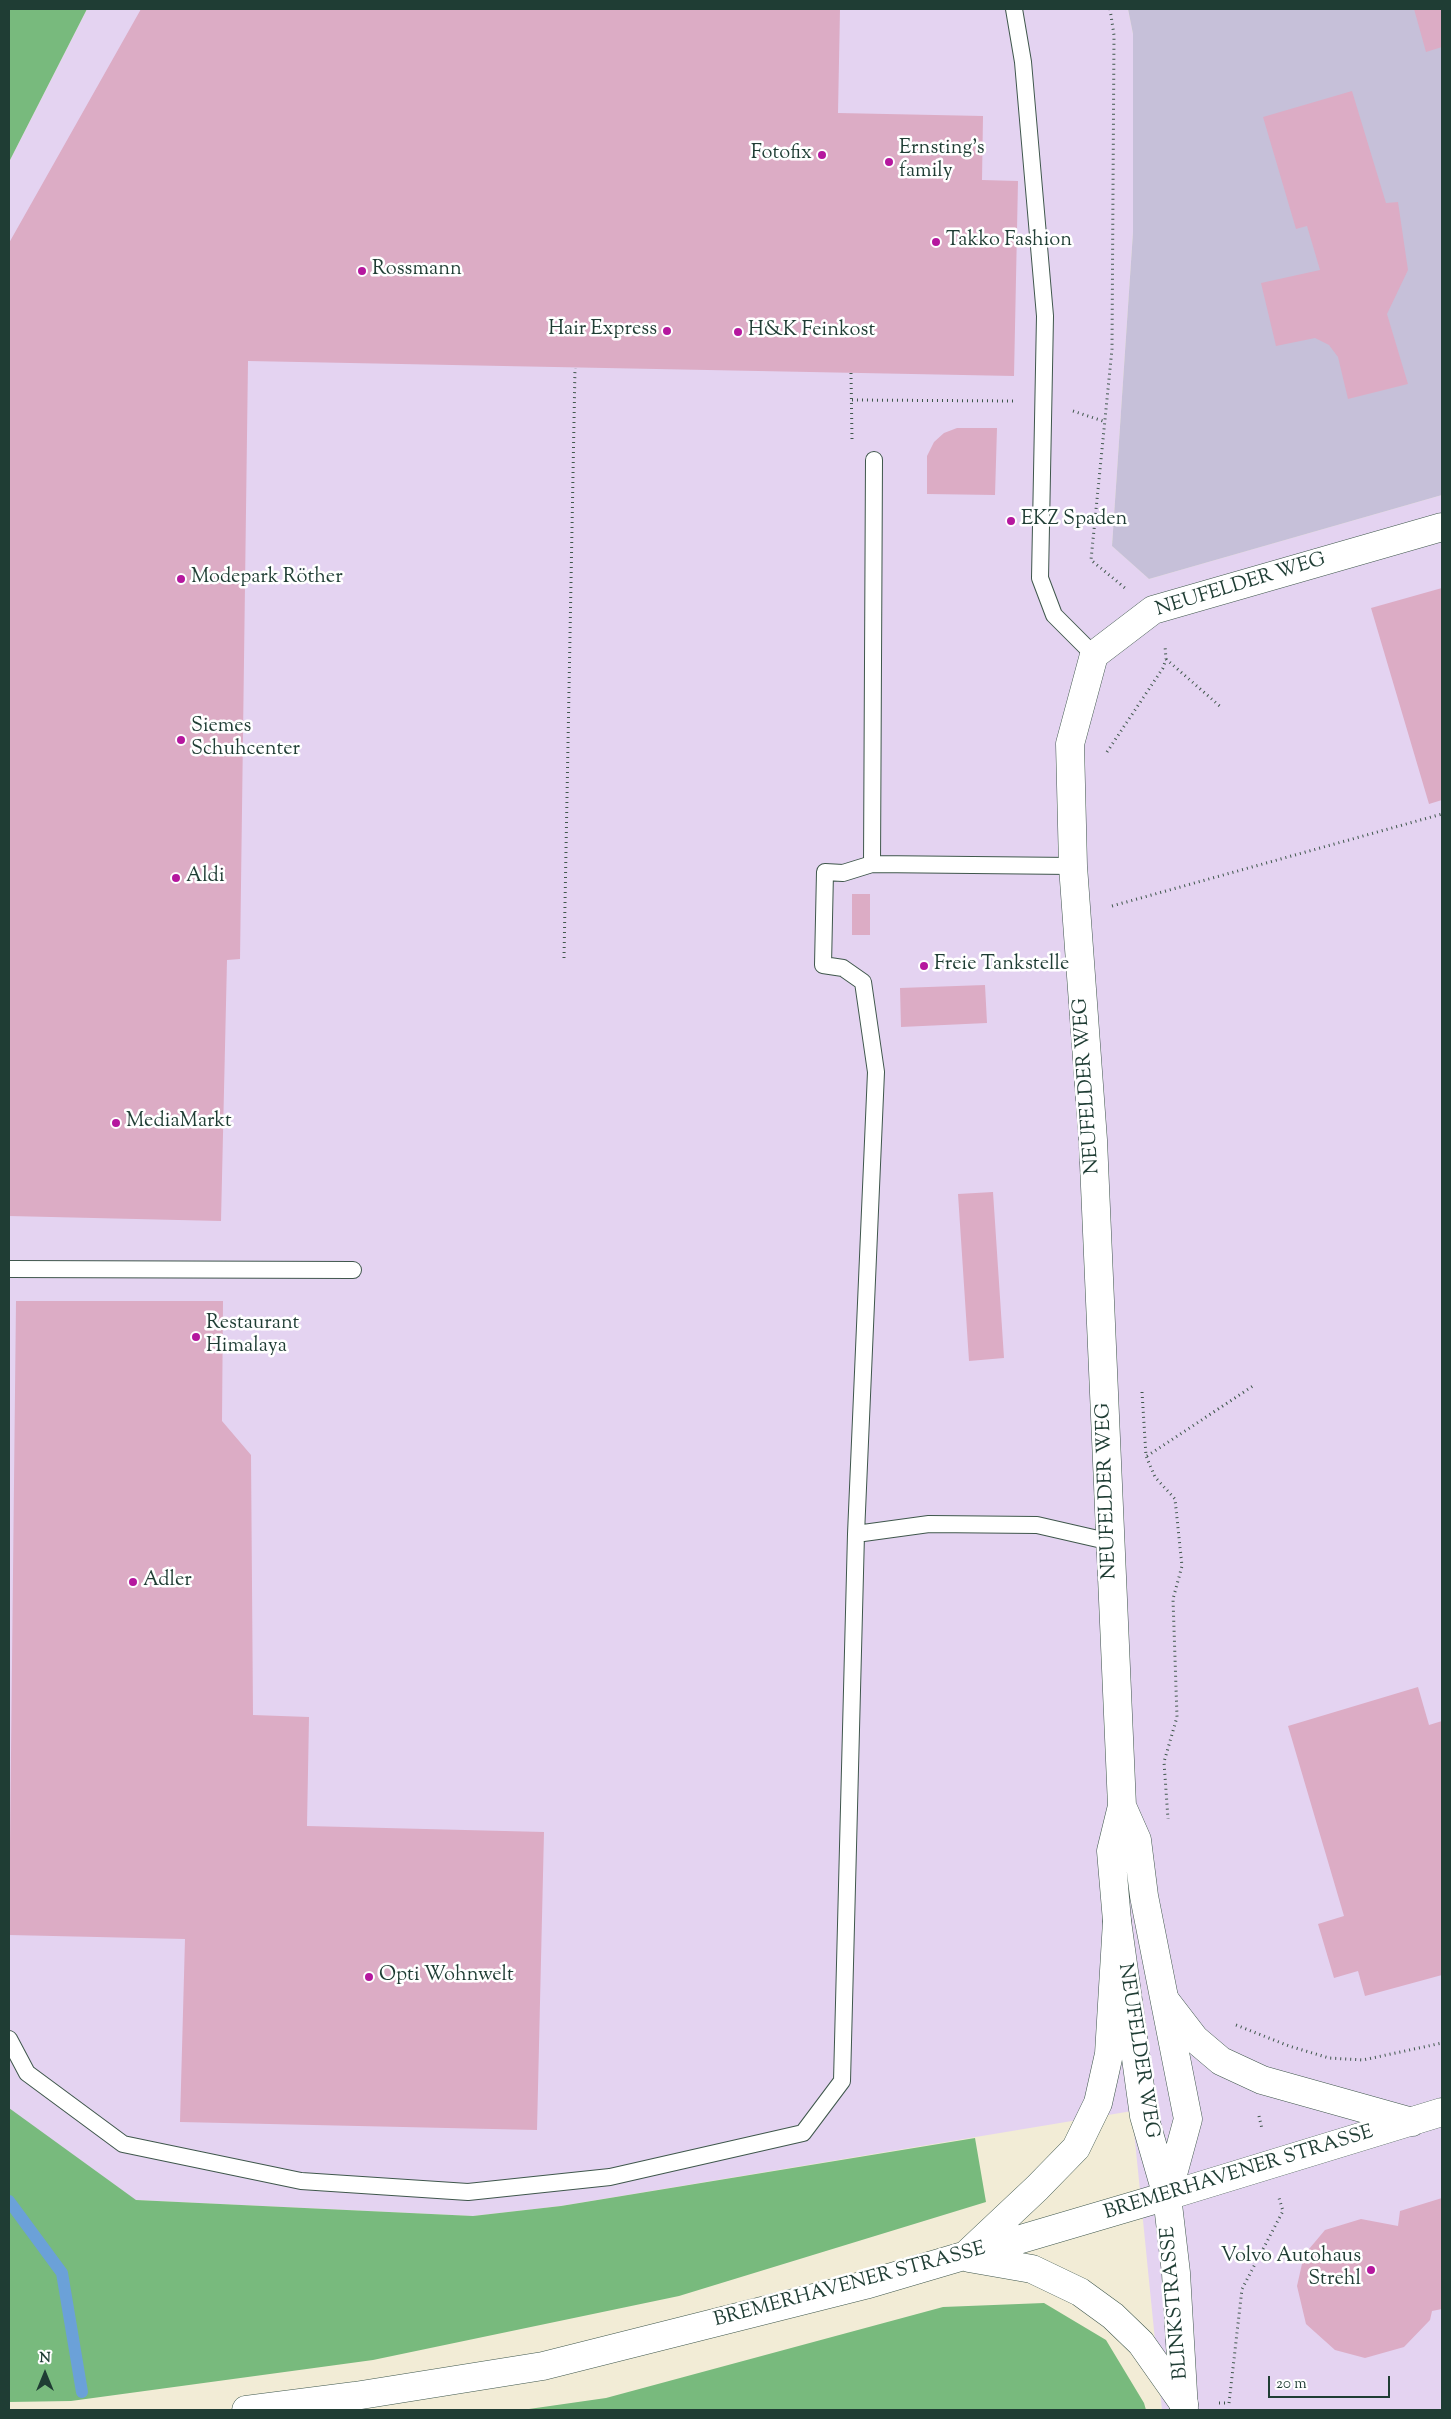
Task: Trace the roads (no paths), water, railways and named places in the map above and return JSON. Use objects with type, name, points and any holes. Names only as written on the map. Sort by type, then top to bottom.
[{"type":"street","name":"NEUFELDER WEG","points":[[1167,2196],[1144,2116],[1117,1921],[1111,1851],[1122,1806],[1092,1140],[1073,866],[1070,744],[1094,655],[1153,610],[1442,527]]},
{"type":"street","name":"NEUFELDER WEG","points":[[1122,1806],[1137,1840],[1144,1896],[1188,2119],[1167,2196]]},
{"type":"street","points":[[965,2257],[1038,2188],[1076,2148],[1098,2103],[1109,2054],[1117,1921]]},
{"type":"street","points":[[1165,2000],[1195,2039],[1221,2061],[1262,2080],[1412,2122]]},
{"type":"street","name":"BREMERHAVENER STRASSE","points":[[246,2410],[355,2396],[543,2366],[865,2285],[965,2257],[1270,2164],[1292,2160],[1442,2112]]},
{"type":"street","name":"BLINKSTRASSE","points":[[1167,2196],[1176,2273],[1184,2407]]},
{"type":"street","points":[[965,2257],[1032,2268],[1080,2292],[1113,2316],[1141,2343],[1184,2407]]},
{"type":"lane","points":[[1014,9],[1023,62],[1045,316],[1040,578],[1054,615],[1094,655]]},
{"type":"lane","points":[[872,864],[874,460]]},
{"type":"lane","points":[[9,2039],[27,2073],[123,2144],[301,2181],[468,2192],[610,2177],[803,2133],[842,2081],[856,1534],[876,1072],[863,982],[843,968],[822,965],[825,872],[843,873],[872,864],[1073,866]]},
{"type":"lane","points":[[9,1269],[353,1270]]},
{"type":"lane","points":[[856,1534],[929,1524],[1038,1525],[1111,1542]]},
{"type":"waterway","points":[[9,2201],[62,2273],[82,2392]]},
{"type":"place","name":"Fotofix","points":[[822,155]]},
{"type":"place","name":"Ernsting's family","points":[[889,162]]},
{"type":"place","name":"Takko Fashion","points":[[936,242]]},
{"type":"place","name":"Rossmann","points":[[362,271]]},
{"type":"place","name":"Hair Express","points":[[667,331]]},
{"type":"place","name":"H&K Feinkost","points":[[738,332]]},
{"type":"place","name":"EKZ Spaden","points":[[1011,521]]},
{"type":"place","name":"Modepark Röther","points":[[181,579]]},
{"type":"place","name":"Siemes Schuhcenter","points":[[181,740]]},
{"type":"place","name":"Aldi","points":[[176,878]]},
{"type":"place","name":"Freie Tankstelle","points":[[924,966]]},
{"type":"place","name":"MediaMarkt","points":[[116,1123]]},
{"type":"place","name":"Restaurant Himalaya","points":[[196,1337]]},
{"type":"place","name":"Adler","points":[[133,1582]]},
{"type":"place","name":"Opti Wohnwelt","points":[[369,1977]]},
{"type":"place","name":"Volvo Autohaus Strehl","points":[[1371,2270]]}]
